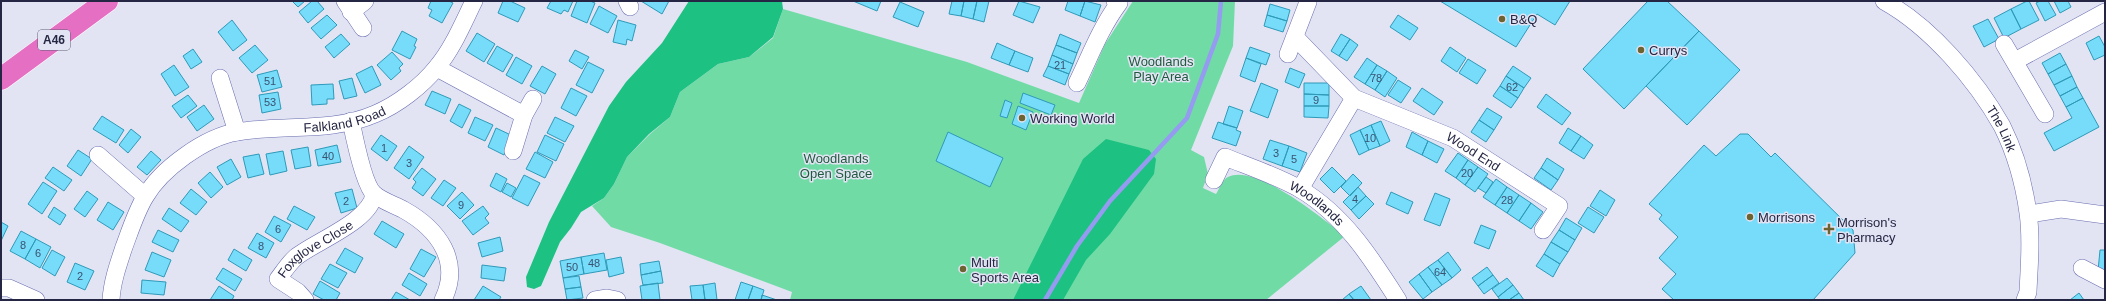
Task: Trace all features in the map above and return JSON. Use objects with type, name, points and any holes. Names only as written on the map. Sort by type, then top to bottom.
[{"type":"highway","name":"A46","points":[[1,79],[107,1]]},
{"type":"street","points":[[363,28],[348,6],[365,1]]},
{"type":"street","name":"Falkland Road","points":[[111,300],[112,287],[120,259],[145,196],[182,158],[198,146],[217,137],[237,132],[309,128],[351,121],[375,114],[408,95],[437,68],[454,42],[474,1]]},
{"type":"street","name":"The Link","points":[[1884,1],[1895,7],[1936,41],[1981,92],[2002,127],[2019,172],[2029,214],[2028,286],[2025,300]]},
{"type":"street","points":[[1077,83],[1110,15],[1119,2]]},
{"type":"street","points":[[1288,54],[1308,2]]},
{"type":"street","points":[[2015,61],[2105,12]]},
{"type":"street","name":"Wood End","points":[[1295,37],[1354,98],[1453,138],[1559,206],[1543,230]]},
{"type":"street","points":[[2004,44],[2045,114]]},
{"type":"street","points":[[437,68],[524,115]]},
{"type":"street","points":[[220,78],[237,132]]},
{"type":"street","points":[[1300,189],[1354,98]]},
{"type":"street","points":[[513,151],[524,115],[533,99]]},
{"type":"street","points":[[351,121],[365,174],[374,194],[405,210],[424,223],[439,238],[444,247],[450,276],[442,300]]},
{"type":"street","points":[[98,156],[145,196]]},
{"type":"street","name":"Woodlands","points":[[1214,180],[1225,157],[1300,189],[1325,207],[1356,238],[1398,300]]},
{"type":"street","name":"Foxglove Close","points":[[305,300],[298,292],[278,278],[296,257],[341,230],[370,206],[374,194]]},
{"type":"street","points":[[2029,214],[2061,209],[2105,215]]},
{"type":"street","points":[[2082,268],[2105,280]]},
{"type":"street","points":[[1,288],[9,288],[36,300]]},
{"type":"street","points":[[595,300],[607,298],[617,300]]},
{"type":"green space","points":[[689,1],[782,1],[783,9],[773,37],[749,57],[718,64],[680,92],[670,117],[649,134],[627,157],[614,184],[604,198],[581,212],[560,242],[541,286],[534,289],[527,287],[526,277],[549,222],[609,106],[626,82],[662,43]]},
{"type":"green space","name":"Woodlands Open Space","points":[[1133,1],[1235,1],[1233,46],[1191,150],[1204,157],[1208,174],[1203,188],[1216,194],[1223,182],[1228,177],[1240,175],[1255,178],[1272,185],[1289,195],[1345,236],[1266,300],[790,300],[792,292],[660,243],[611,227],[592,206],[604,198],[614,184],[627,157],[670,117],[680,92],[718,64],[749,57],[773,38],[783,9],[967,62],[1079,103],[1105,44]]},
{"type":"green space","points":[[1106,139],[1149,150],[1156,159],[1154,174],[1110,234],[1086,260],[1063,300],[1013,300],[1083,159]]},
{"type":"building","points":[[292,1],[305,1],[298,7]]},
{"type":"building","points":[[312,1],[317,1],[324,9],[308,23],[299,12]]},
{"type":"building","points":[[431,1],[449,1],[453,3],[442,23],[429,16],[432,10],[428,8]]},
{"type":"building","points":[[503,1],[510,1],[525,8],[518,22],[498,13]]},
{"type":"building","points":[[551,1],[573,1],[568,12],[564,10],[561,14],[547,8]]},
{"type":"building","points":[[577,1],[590,1],[595,3],[587,23],[571,16]]},
{"type":"building","points":[[641,1],[669,1],[662,14]]},
{"type":"building","points":[[853,1],[881,1],[877,11]]},
{"type":"building","points":[[952,1],[964,1],[961,16],[949,14]]},
{"type":"building","points":[[964,1],[977,1],[973,19],[961,16]]},
{"type":"building","points":[[977,1],[989,1],[984,22],[973,19]]},
{"type":"building","points":[[1019,1],[1040,7],[1033,23],[1013,15]]},
{"type":"building","points":[[1068,1],[1085,1],[1080,16],[1065,10]]},
{"type":"building","points":[[1085,1],[1101,5],[1095,22],[1080,16]]},
{"type":"building","name":"B&Q","points":[[1440,1],[1570,1],[1555,25],[1537,14],[1516,47]]},
{"type":"building","name":"Currys","points":[[1648,1],[1667,1],[1699,31],[1624,109],[1583,69]]},
{"type":"building","points":[[2029,1],[2039,20],[2021,29],[2011,9]]},
{"type":"building","points":[[2040,1],[2048,1],[2056,15],[2045,21],[2036,3]]},
{"type":"building","points":[[2054,1],[2068,1],[2071,7],[2060,13]]},
{"type":"building","points":[[900,2],[924,12],[918,27],[893,17]]},
{"type":"building","points":[[1270,4],[1290,10],[1287,21],[1267,15]]},
{"type":"building","points":[[599,6],[617,16],[608,33],[590,24]]},
{"type":"building","points":[[2011,9],[2021,29],[2004,38],[1994,18]]},
{"type":"building","points":[[327,15],[337,25],[321,39],[311,28]]},
{"type":"building","points":[[1267,15],[1287,21],[1283,32],[1264,26]]},
{"type":"building","points":[[1398,15],[1418,28],[1410,40],[1390,27]]},
{"type":"building","points":[[1988,19],[1999,39],[1984,47],[1973,26]]},
{"type":"building","points":[[232,20],[247,40],[233,51],[218,32]]},
{"type":"building","points":[[618,20],[636,25],[632,41],[627,39],[626,45],[613,42]]},
{"type":"building","points":[[402,31],[417,39],[414,46],[416,47],[410,59],[392,50]]},
{"type":"building","points":[[1699,31],[1740,70],[1687,125],[1646,86]]},
{"type":"building","points":[[477,33],[495,44],[484,62],[466,51]]},
{"type":"building","points":[[341,34],[350,44],[334,58],[325,47]]},
{"type":"building","points":[[1060,34],[1081,43],[1077,53],[1056,45]]},
{"type":"building","points":[[1341,34],[1350,39],[1339,56],[1331,51]]},
{"type":"building","points":[[2099,36],[2105,47],[2105,55],[2094,60],[2086,43]]},
{"type":"building","points":[[1350,39],[1358,45],[1347,61],[1339,56]]},
{"type":"building","points":[[997,43],[1015,51],[1009,65],[991,58]]},
{"type":"building","points":[[255,45],[268,60],[252,73],[239,58]]},
{"type":"building","points":[[1056,45],[1077,53],[1073,64],[1052,55]]},
{"type":"building","points":[[497,46],[513,55],[503,72],[487,63]]},
{"type":"building","points":[[1250,47],[1270,54],[1266,65],[1246,58]]},
{"type":"building","points":[[1450,47],[1466,58],[1457,72],[1441,61]]},
{"type":"building","points":[[193,49],[202,62],[191,69],[183,56]]},
{"type":"building","points":[[575,50],[589,57],[582,69],[569,61]]},
{"type":"building","points":[[1015,51],[1033,58],[1028,72],[1009,65]]},
{"type":"building","points":[[392,52],[403,64],[399,68],[401,71],[391,80],[377,65]]},
{"type":"building","points":[[2060,53],[2066,64],[2048,74],[2042,63]]},
{"type":"building","points":[[1052,55],[1073,64],[1069,74],[1048,66]]},
{"type":"building","points":[[516,57],[532,66],[522,84],[506,75]]},
{"type":"building","points":[[1246,58],[1261,64],[1255,82],[1240,76]]},
{"type":"building","points":[[1367,58],[1377,65],[1365,84],[1354,77]]},
{"type":"building","points":[[1468,59],[1486,70],[1477,84],[1459,73]]},
{"type":"building","points":[[588,62],[604,70],[592,93],[576,85]]},
{"type":"building","points":[[2066,64],[2072,76],[2054,85],[2048,74]]},
{"type":"building","points":[[174,65],[189,87],[175,96],[161,74]]},
{"type":"building","points":[[1377,65],[1387,71],[1375,90],[1365,84]]},
{"type":"building","points":[[372,66],[381,85],[365,93],[356,74]]},
{"type":"building","points":[[542,66],[556,74],[545,94],[530,86]]},
{"type":"building","points":[[1048,66],[1069,74],[1065,85],[1043,76]]},
{"type":"building","points":[[1513,66],[1531,78],[1524,88],[1506,76]]},
{"type":"building","points":[[1290,68],[1305,74],[1299,88],[1285,82]]},
{"type":"building","points":[[277,70],[282,87],[262,92],[257,75]]},
{"type":"building","points":[[1387,71],[1397,78],[1385,97],[1375,90]]},
{"type":"building","points":[[1506,76],[1524,88],[1518,98],[1500,86]]},
{"type":"building","points":[[2072,76],[2077,87],[2060,96],[2054,85]]},
{"type":"building","points":[[352,78],[357,96],[344,99],[339,81]]},
{"type":"building","points":[[1398,80],[1411,88],[1401,103],[1388,95]]},
{"type":"building","points":[[1261,83],[1278,90],[1268,118],[1250,111]]},
{"type":"building","points":[[1304,83],[1329,83],[1329,95],[1304,94]]},
{"type":"building","points":[[333,84],[334,99],[327,99],[327,104],[312,105],[311,85]]},
{"type":"building","points":[[1500,86],[1518,98],[1511,108],[1493,96]]},
{"type":"building","points":[[2077,87],[2083,98],[2066,107],[2060,96]]},
{"type":"building","points":[[571,88],[587,96],[576,116],[561,108]]},
{"type":"building","points":[[1422,88],[1443,102],[1434,115],[1413,101]]},
{"type":"building","points":[[432,91],[451,99],[445,114],[425,105]]},
{"type":"building","points":[[278,92],[281,109],[262,113],[259,95]]},
{"type":"building","points":[[1023,93],[1055,105],[1051,115],[1020,103]]},
{"type":"building","points":[[1304,94],[1329,95],[1329,106],[1304,106]]},
{"type":"building","points":[[1546,94],[1571,113],[1562,125],[1537,107]]},
{"type":"building","points":[[188,95],[197,106],[181,118],[172,106]]},
{"type":"building","points":[[2083,98],[2099,127],[2054,151],[2044,133],[2072,118],[2066,107]]},
{"type":"building","points":[[1005,100],[1012,103],[1007,118],[1000,116]]},
{"type":"building","points":[[459,104],[471,110],[462,128],[450,121]]},
{"type":"building","points":[[204,105],[214,119],[197,131],[187,117]]},
{"type":"building","name":"Working World","points":[[1018,106],[1033,112],[1026,130],[1012,124]]},
{"type":"building","points":[[1229,106],[1243,111],[1237,128],[1223,124]]},
{"type":"building","points":[[1304,106],[1329,106],[1328,118],[1304,117]]},
{"type":"building","points":[[1487,108],[1502,117],[1494,130],[1479,120]]},
{"type":"building","points":[[102,116],[124,130],[116,143],[93,129]]},
{"type":"building","points":[[475,117],[493,125],[485,141],[468,133]]},
{"type":"building","points":[[555,117],[574,126],[565,142],[547,133]]},
{"type":"building","points":[[1479,120],[1494,130],[1486,142],[1471,132]]},
{"type":"building","points":[[1381,121],[1390,141],[1380,146],[1371,125]]},
{"type":"building","points":[[1218,122],[1237,128],[1236,130],[1241,132],[1236,146],[1212,138]]},
{"type":"building","points":[[1371,125],[1380,146],[1369,150],[1360,130]]},
{"type":"building","points":[[496,128],[513,136],[504,155],[488,147]]},
{"type":"building","points":[[1568,128],[1581,136],[1571,151],[1559,143]]},
{"type":"building","points":[[131,129],[141,137],[128,153],[119,145]]},
{"type":"building","points":[[1360,130],[1369,150],[1359,155],[1350,135]]},
{"type":"building","points":[[948,132],[1003,158],[990,187],[936,161]]},
{"type":"building","points":[[1412,132],[1428,141],[1422,155],[1406,147]]},
{"type":"building","name":"Morrisons","points":[[1740,134],[1748,134],[1771,157],[1775,153],[1853,230],[1855,253],[1813,300],[1674,300],[1662,289],[1676,274],[1659,258],[1678,237],[1659,219],[1662,215],[1649,204],[1704,145],[1716,156]]},
{"type":"building","points":[[381,135],[397,146],[387,161],[371,149]]},
{"type":"building","points":[[545,135],[564,144],[556,161],[537,152]]},
{"type":"building","points":[[1581,136],[1593,145],[1584,159],[1571,151]]},
{"type":"building","points":[[1270,140],[1289,146],[1282,166],[1263,159]]},
{"type":"building","points":[[1428,141],[1444,149],[1437,163],[1422,155]]},
{"type":"building","points":[[337,145],[341,162],[318,166],[315,150]]},
{"type":"building","points":[[409,146],[424,157],[409,179],[394,168]]},
{"type":"building","points":[[1289,146],[1307,153],[1300,172],[1282,166]]},
{"type":"building","points":[[308,147],[311,166],[295,169],[291,150]]},
{"type":"building","points":[[78,150],[92,159],[81,176],[67,166]]},
{"type":"building","points":[[151,151],[161,160],[147,175],[137,167]]},
{"type":"building","points":[[283,151],[287,171],[270,175],[266,154]]},
{"type":"building","points":[[535,152],[553,162],[545,178],[526,169]]},
{"type":"building","points":[[1458,153],[1468,160],[1456,178],[1445,171]]},
{"type":"building","points":[[259,154],[264,174],[248,178],[243,157]]},
{"type":"building","points":[[1547,158],[1564,169],[1558,180],[1541,168]]},
{"type":"building","points":[[231,159],[241,177],[227,185],[217,167]]},
{"type":"building","points":[[1468,160],[1478,167],[1465,185],[1456,178]]},
{"type":"building","points":[[53,167],[72,180],[64,191],[45,178]]},
{"type":"building","points":[[1332,167],[1346,181],[1334,193],[1320,179]]},
{"type":"building","points":[[1478,167],[1488,174],[1475,192],[1465,185]]},
{"type":"building","points":[[422,168],[436,179],[423,196],[412,188],[416,182],[413,179]]},
{"type":"building","points":[[1541,168],[1558,180],[1551,190],[1534,178]]},
{"type":"building","points":[[210,172],[223,187],[211,198],[198,183]]},
{"type":"building","points":[[496,173],[507,179],[501,192],[490,186]]},
{"type":"building","points":[[1353,174],[1362,183],[1350,196],[1341,187]]},
{"type":"building","points":[[524,175],[540,183],[528,206],[512,198]]},
{"type":"building","points":[[1486,177],[1493,182],[1486,193],[1478,188]]},
{"type":"building","points":[[1496,179],[1507,187],[1495,205],[1483,197]]},
{"type":"building","points":[[444,180],[456,188],[443,206],[431,198]]},
{"type":"building","points":[[43,182],[57,191],[42,214],[28,204]]},
{"type":"building","points":[[507,183],[516,188],[511,197],[502,192]]},
{"type":"building","points":[[1358,187],[1366,196],[1351,210],[1343,202]]},
{"type":"building","points":[[1507,187],[1519,195],[1507,213],[1495,205]]},
{"type":"building","points":[[191,189],[207,202],[196,215],[180,203]]},
{"type":"building","points":[[352,189],[357,208],[341,213],[335,193]]},
{"type":"building","points":[[1600,190],[1615,200],[1606,216],[1590,206]]},
{"type":"building","points":[[87,191],[98,199],[85,217],[74,209]]},
{"type":"building","points":[[462,192],[474,205],[460,219],[447,206]]},
{"type":"building","points":[[1391,192],[1413,202],[1408,214],[1386,204]]},
{"type":"building","points":[[1435,193],[1450,199],[1440,226],[1424,220]]},
{"type":"building","points":[[1519,195],[1531,203],[1519,221],[1507,213]]},
{"type":"building","points":[[1366,196],[1374,204],[1359,219],[1351,210]]},
{"type":"building","points":[[108,202],[124,212],[113,230],[97,220]]},
{"type":"building","points":[[1531,203],[1543,212],[1531,229],[1519,221]]},
{"type":"building","points":[[294,206],[315,217],[307,230],[287,219]]},
{"type":"building","points":[[483,206],[489,214],[485,218],[489,223],[473,235],[462,221]]},
{"type":"building","points":[[54,207],[66,215],[60,225],[48,217]]},
{"type":"building","points":[[1588,207],[1604,217],[1594,233],[1578,223]]},
{"type":"building","points":[[169,208],[189,221],[181,232],[162,219]]},
{"type":"building","points":[[274,216],[291,225],[281,242],[265,232]]},
{"type":"building","points":[[1566,218],[1582,228],[1575,240],[1559,230]]},
{"type":"building","points":[[382,221],[404,234],[396,248],[374,234]]},
{"type":"building","points":[[1,222],[8,226],[1,241]]},
{"type":"building","points":[[1481,225],[1496,231],[1489,249],[1474,243]]},
{"type":"building","points":[[158,230],[179,240],[173,252],[152,242]]},
{"type":"building","points":[[1559,230],[1575,240],[1568,252],[1551,242]]},
{"type":"building","points":[[21,231],[36,239],[25,259],[10,251]]},
{"type":"building","points":[[257,233],[274,243],[266,258],[248,248]]},
{"type":"building","points":[[500,237],[503,251],[482,257],[478,243]]},
{"type":"building","points":[[36,239],[51,247],[40,268],[25,259]]},
{"type":"building","points":[[1551,242],[1568,252],[1560,264],[1544,254]]},
{"type":"building","points":[[345,248],[363,258],[355,273],[336,263]]},
{"type":"building","points":[[234,249],[252,260],[246,271],[228,260]]},
{"type":"building","points":[[421,249],[436,257],[424,277],[410,269]]},
{"type":"building","points":[[52,250],[65,257],[55,276],[42,268]]},
{"type":"building","points":[[2100,250],[2105,250],[2105,272],[2098,271]]},
{"type":"building","points":[[152,252],[171,260],[164,277],[145,270]]},
{"type":"building","points":[[1448,252],[1461,270],[1452,278],[1438,260]]},
{"type":"building","points":[[604,253],[607,270],[584,274],[581,257]]},
{"type":"building","points":[[1544,254],[1560,264],[1553,277],[1536,266]]},
{"type":"building","points":[[581,257],[584,274],[563,278],[560,261]]},
{"type":"building","points":[[621,257],[624,273],[609,277],[606,260]]},
{"type":"building","points":[[1438,260],[1452,278],[1442,285],[1428,267]]},
{"type":"building","points":[[659,261],[661,271],[641,275],[640,264]]},
{"type":"building","points":[[75,263],[94,271],[85,290],[67,282]]},
{"type":"building","points":[[330,264],[347,273],[338,288],[321,279]]},
{"type":"building","points":[[482,265],[506,268],[504,281],[481,278]]},
{"type":"building","points":[[1428,267],[1442,285],[1432,292],[1419,274]]},
{"type":"building","points":[[1487,267],[1493,275],[1478,286],[1472,278]]},
{"type":"building","points":[[223,268],[242,279],[235,291],[216,279]]},
{"type":"building","points":[[661,271],[663,283],[643,285],[641,275]]},
{"type":"building","points":[[409,273],[427,284],[420,296],[402,285]]},
{"type":"building","points":[[1419,274],[1432,292],[1423,299],[1409,282]]},
{"type":"building","points":[[1493,275],[1499,283],[1484,294],[1478,286]]},
{"type":"building","points":[[579,276],[581,287],[565,289],[563,278]]},
{"type":"building","points":[[1507,278],[1513,285],[1498,297],[1492,289]]},
{"type":"building","points":[[142,280],[166,282],[164,295],[141,293]]},
{"type":"building","points":[[320,281],[340,293],[336,300],[324,300],[313,294]]},
{"type":"building","points":[[741,282],[753,286],[748,300],[735,300]]},
{"type":"building","points":[[658,283],[660,300],[642,300],[640,286]]},
{"type":"building","points":[[715,283],[717,300],[705,300],[703,285]]},
{"type":"building","points":[[703,285],[705,300],[692,300],[690,286]]},
{"type":"building","points":[[1513,285],[1519,293],[1509,300],[1500,300],[1498,297]]},
{"type":"building","points":[[219,286],[234,296],[232,300],[210,300]]},
{"type":"building","points":[[483,286],[501,297],[499,300],[474,300]]},
{"type":"building","points":[[753,286],[764,290],[761,300],[748,300]]},
{"type":"building","points":[[1361,286],[1371,300],[1354,300],[1349,294]]},
{"type":"building","points":[[581,287],[583,298],[567,300],[565,289]]},
{"type":"building","points":[[396,292],[410,300],[391,300]]},
{"type":"building","points":[[1519,293],[1524,300],[1509,300]]},
{"type":"building","points":[[2079,293],[2084,300],[2070,300]]},
{"type":"building","points":[[1349,294],[1354,300],[1342,300]]},
{"type":"building","points":[[762,295],[777,300],[761,300]]},
{"type":"waterway","points":[[1045,300],[1077,246],[1110,201],[1187,118],[1218,34],[1221,1]]},
{"type":"place","name":"B&Q","points":[[1502,19]]},
{"type":"place","name":"Currys","points":[[1641,50]]},
{"type":"place","name":"Working World","points":[[1022,118]]},
{"type":"place","name":"Morrisons","points":[[1750,217]]},
{"type":"place","name":"Morrison's Pharmacy","points":[[1829,229]]},
{"type":"place","name":"Multi Sports Area","points":[[963,269]]},
{"type":"park label","name":"Woodlands Play Area","points":[[1161,68]]}]
